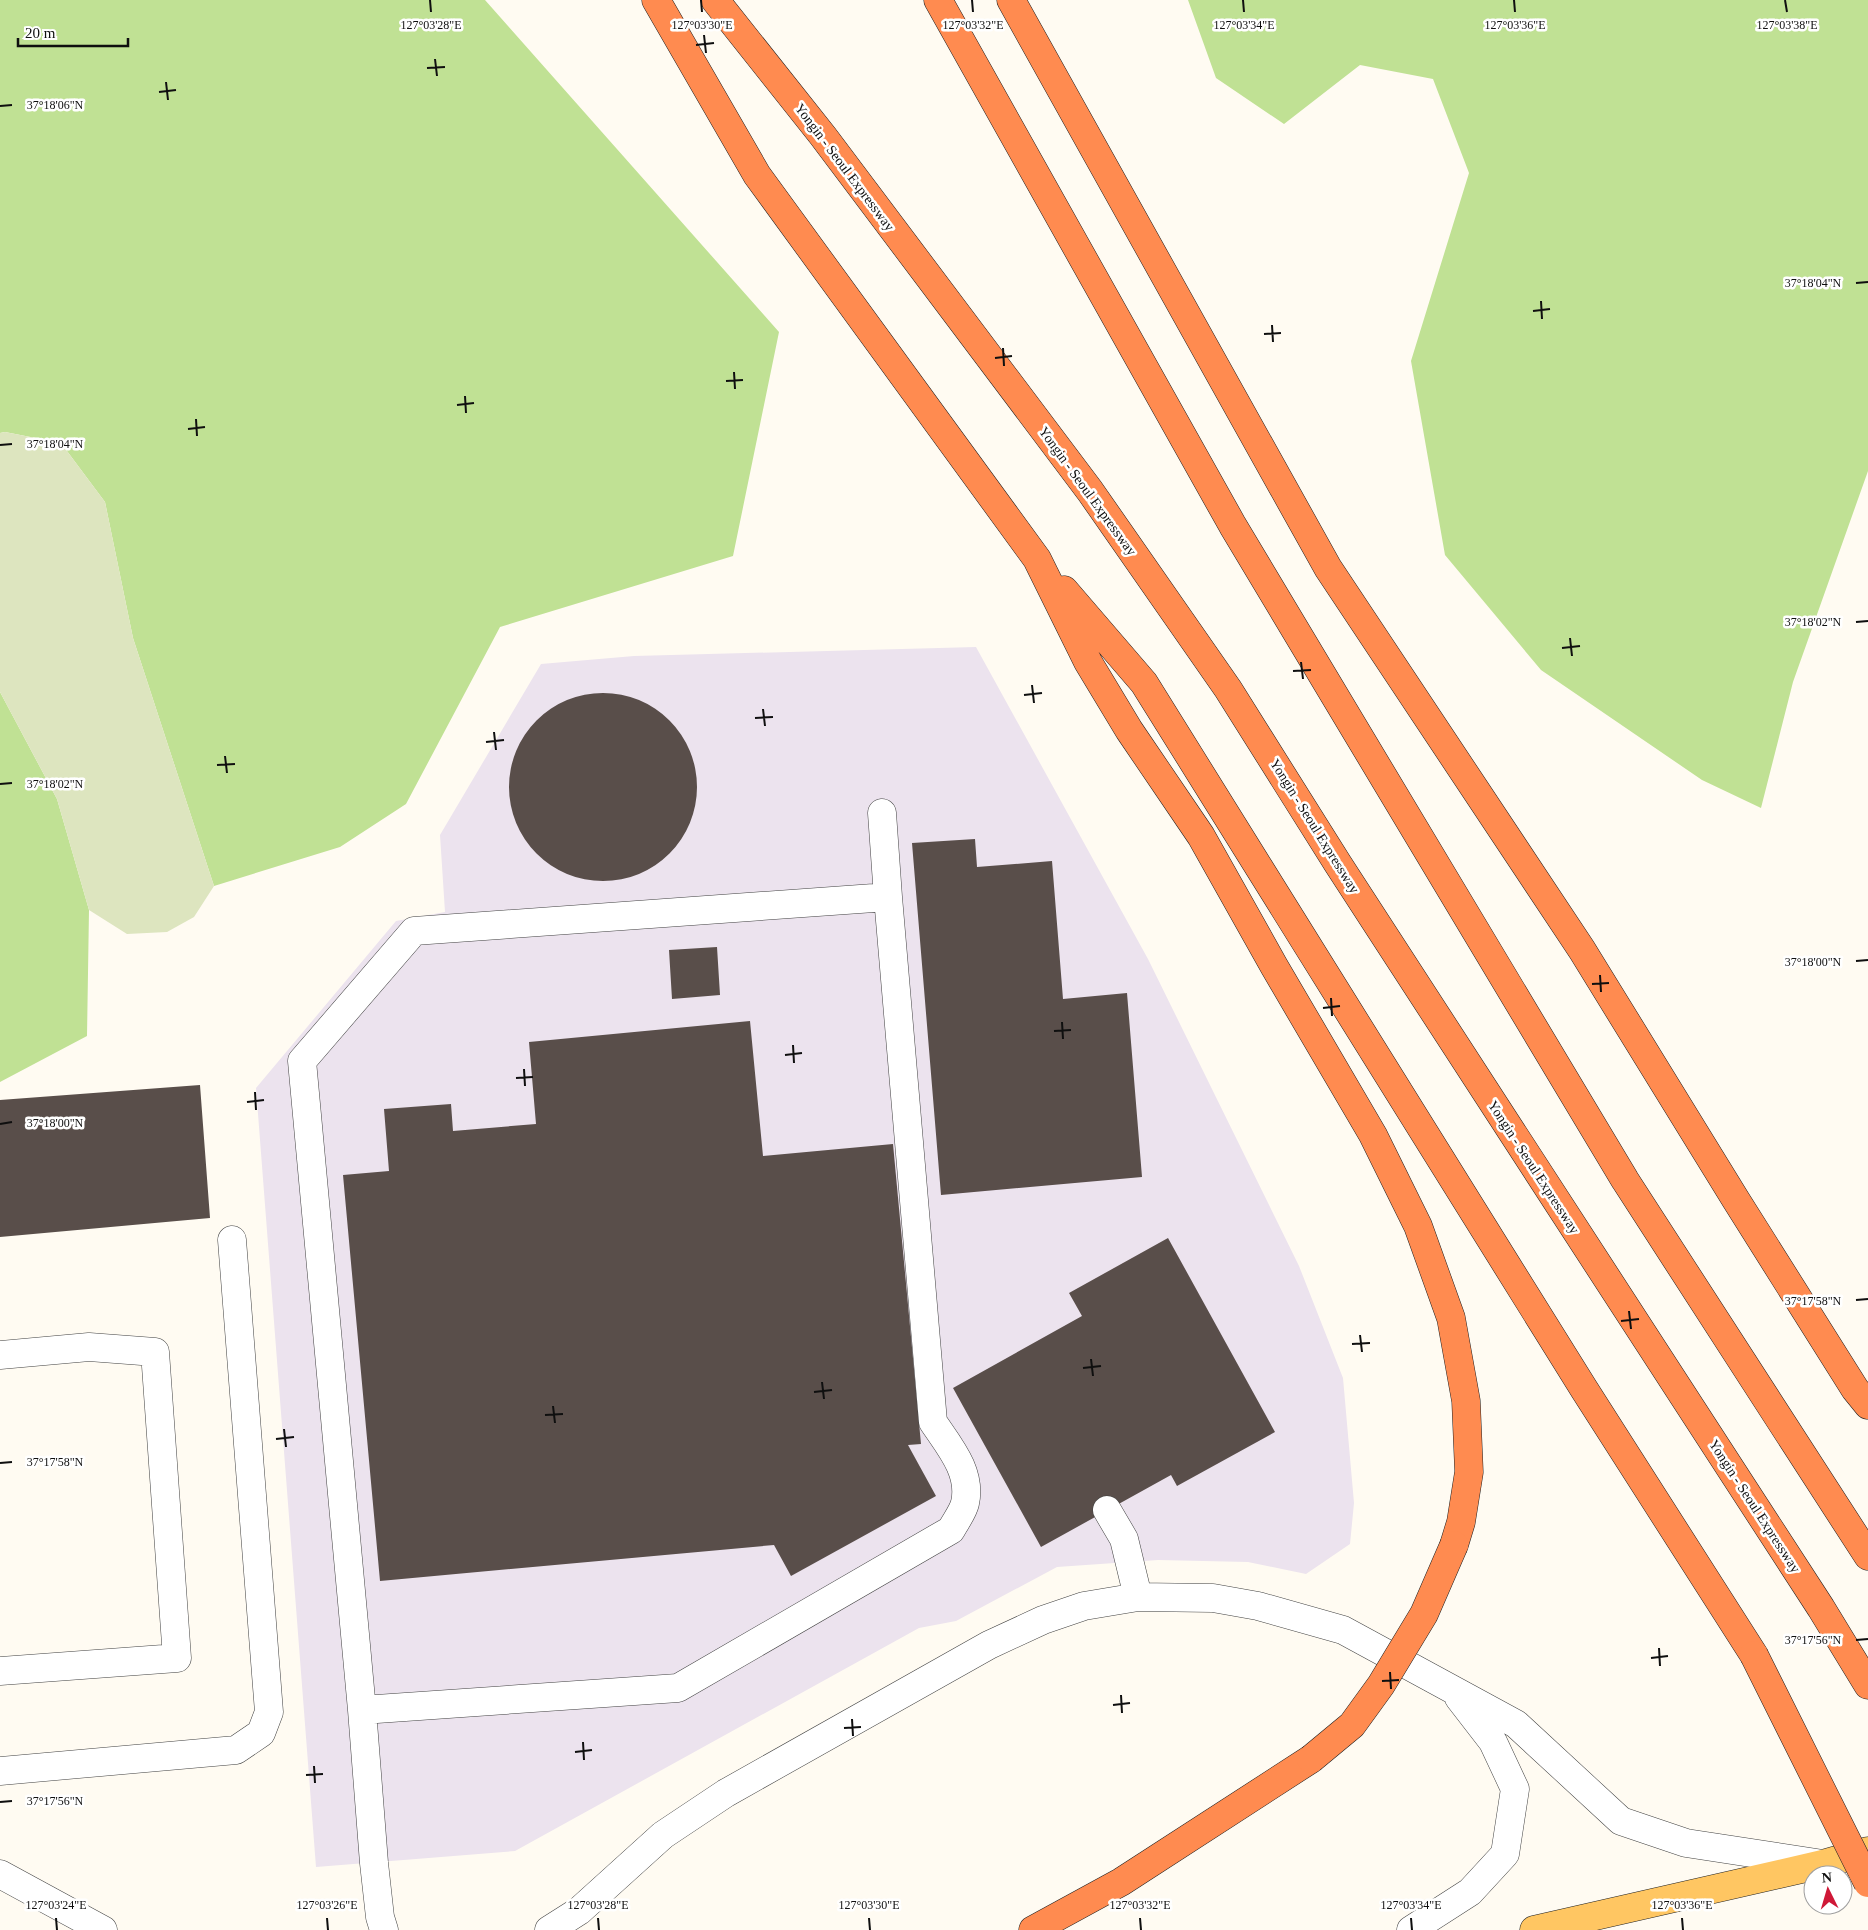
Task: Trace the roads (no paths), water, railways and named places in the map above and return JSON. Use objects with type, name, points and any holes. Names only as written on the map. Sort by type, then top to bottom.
[{"type":"highway","points":[[656,0],[758,175],[1037,559],[1144,683],[1584,1389],[1754,1655],[1868,1883]]},
{"type":"highway","name":"Yongin - Seoul Expressway","points":[[715,0],[823,136],[1090,491],[1223,681],[1450,1037],[1821,1608],[1868,1685]]},
{"type":"highway","points":[[938,0],[1238,534],[1625,1180],[1868,1556]]},
{"type":"highway","points":[[1011,0],[1328,568],[1582,950],[1741,1208],[1855,1389],[1868,1405]]},
{"type":"highway","points":[[1033,1930],[1121,1882],[1311,1759],[1352,1725],[1381,1685],[1424,1614],[1454,1545],[1461,1522],[1468,1472],[1466,1401],[1451,1318],[1418,1226],[1373,1135],[1274,966],[1201,836],[1130,730],[1088,662],[1037,559]]},
{"type":"main road","points":[[1534,1930],[1868,1852]]},
{"type":"lane","points":[[362,1710],[678,1688],[951,1530],[965,1504],[967,1485],[959,1461],[933,1422],[882,812]]},
{"type":"lane","points":[[384,1930],[380,1917],[376,1881],[302,1061],[414,931],[888,897]]},
{"type":"lane","points":[[0,1771],[236,1750],[261,1733],[270,1712],[232,1240]]},
{"type":"lane","points":[[0,1355],[89,1346],[155,1352],[177,1658],[0,1671]]},
{"type":"lane","points":[[1107,1510],[1124,1539],[1138,1597]]},
{"type":"lane","points":[[549,1930],[579,1911],[663,1835],[743,1783],[989,1645],[1043,1620],[1084,1606],[1138,1597],[1213,1598],[1258,1606],[1343,1630],[1516,1724],[1622,1821],[1686,1842],[1823,1864]]},
{"type":"lane","points":[[1411,1930],[1470,1892],[1505,1854],[1515,1788],[1493,1742],[1451,1689]]},
{"type":"lane","points":[[0,1874],[103,1930]]}]
